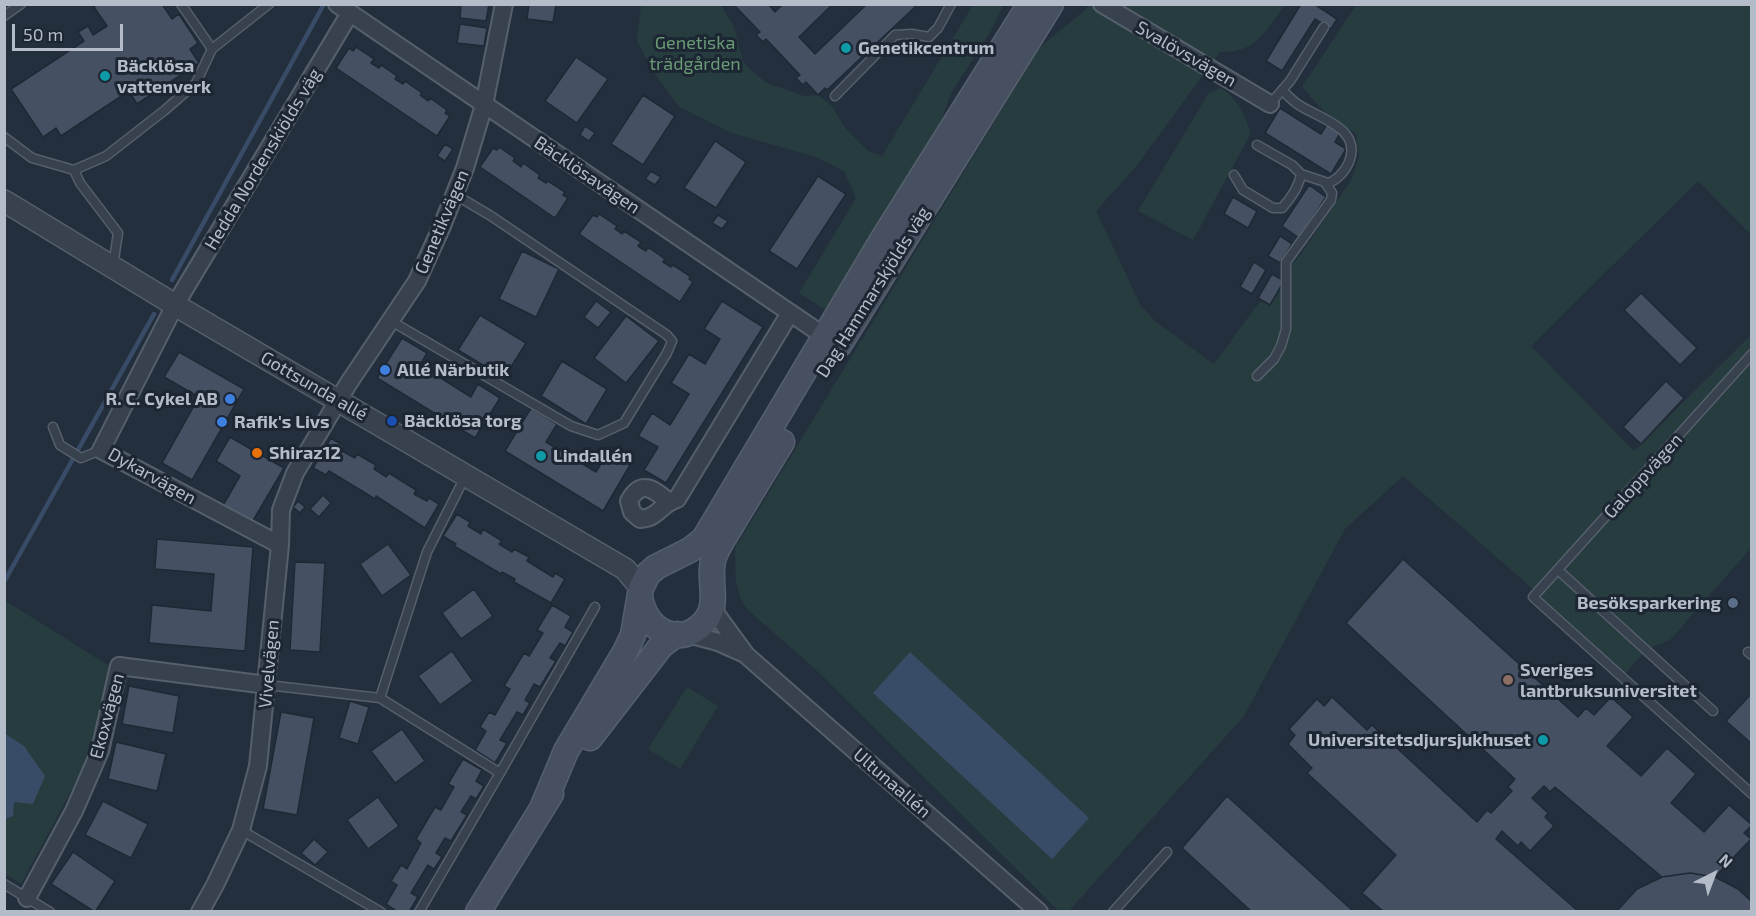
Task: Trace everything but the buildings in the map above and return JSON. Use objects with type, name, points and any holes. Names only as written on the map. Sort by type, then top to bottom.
[{"type":"main road","name":"Dag Hammarskjölds väg","points":[[478,912],[543,806],[603,719],[661,646],[680,634],[696,629],[706,620],[711,611],[714,557],[832,341],[884,237],[1030,4]]},
{"type":"main road","name":"Dag Hammarskjölds väg","points":[[543,806],[566,751],[633,635],[641,592],[648,574],[690,550],[704,539],[1051,4]]},
{"type":"main road","points":[[662,564],[681,561],[696,566],[706,575],[713,592]]},
{"type":"main road","points":[[641,592],[642,608],[648,620],[668,634],[680,634]]},
{"type":"street","name":"Genetikvägen","points":[[334,409],[348,384],[417,281],[465,168],[483,105],[504,4]]},
{"type":"street","name":"Svalövsvägen","points":[[1102,4],[1270,104]]},
{"type":"street","name":"Bäcklösavägen","points":[[343,9],[832,341]]},
{"type":"street","name":"Hedda Nordenskiölds väg","points":[[175,306],[343,9]]},
{"type":"street","name":"Gottsunda allé","points":[[4,201],[175,306],[334,409],[466,475],[625,568],[641,592]]},
{"type":"street","name":"Dykarvägen","points":[[175,306],[101,450],[280,545]]},
{"type":"street","points":[[668,501],[677,499],[790,313]]},
{"type":"street","name":"Vivelvägen","points":[[200,912],[241,830],[258,766],[280,545],[281,510],[295,473],[334,409]]},
{"type":"street","points":[[625,568],[662,564]]},
{"type":"street","name":"Ultunaallén","points":[[713,592],[716,614],[746,655],[1039,912]]},
{"type":"street","name":"Ultunaallén","points":[[680,634],[718,642],[746,655]]},
{"type":"street","name":"Ekoxvägen","points":[[27,897],[74,812],[100,751],[119,666],[267,685]]},
{"type":"lane","points":[[4,16],[21,4]]},
{"type":"lane","points":[[181,4],[212,49]]},
{"type":"lane","points":[[4,137],[32,158],[74,170],[106,156],[165,110],[196,82],[212,49],[269,4]]},
{"type":"lane","points":[[835,96],[895,35],[912,34],[929,37],[938,28],[951,4]]},
{"type":"lane","points":[[1270,104],[1324,27]]},
{"type":"lane","points":[[1282,90],[1295,102],[1341,130],[1351,141],[1352,153],[1347,166],[1334,182],[1326,184]]},
{"type":"lane","points":[[1257,145],[1292,165],[1301,174],[1326,184],[1332,193],[1331,200],[1286,262],[1286,329],[1274,359],[1257,376]]},
{"type":"lane","points":[[74,170],[80,183],[118,233],[113,268]]},
{"type":"lane","points":[[1234,175],[1243,190],[1278,210],[1292,196],[1301,174]]},
{"type":"lane","points":[[391,321],[571,426],[598,435],[624,423],[667,353],[672,340],[667,335],[491,216],[454,194]]},
{"type":"lane","name":"Galoppvägen","points":[[1752,354],[1533,597],[1752,794]]},
{"type":"lane","points":[[54,427],[60,445],[81,458],[101,450]]},
{"type":"lane","points":[[380,698],[427,552],[466,475]]},
{"type":"lane","points":[[1558,570],[1713,711]]},
{"type":"lane","points":[[419,912],[595,607]]},
{"type":"lane","points":[[267,685],[380,698],[501,773]]},
{"type":"lane","points":[[241,830],[381,912]]},
{"type":"lane","points":[[1113,912],[1167,852]]},
{"type":"lane","points":[[4,884],[50,912]]},
{"type":"green space","name":"Genetiska trädgården","points":[[641,5],[721,5],[734,27],[743,61],[752,71],[767,83],[804,96],[818,95],[832,106],[845,128],[868,151],[882,156],[973,5],[1003,5],[991,31],[951,93],[939,128],[826,310],[799,293],[856,198],[844,171],[816,157],[732,133],[679,107],[653,71],[637,41]]},
{"type":"green space","points":[[1088,5],[1285,5],[1259,39],[1243,49],[1220,52],[1135,168],[1096,211],[1141,306],[1155,321],[1214,364],[1252,312],[1301,254],[1351,180],[1359,157],[1356,134],[1326,114],[1302,87],[1356,5],[1751,5],[1751,235],[1698,181],[1531,346],[1634,451],[1751,335],[1751,548],[1670,640],[1647,649],[1625,674],[1517,575],[1403,476],[1345,529],[1244,716],[1069,911],[1059,911],[814,668],[748,610],[738,588],[735,548],[1040,47]]},
{"type":"green space","points":[[1221,88],[1237,103],[1251,133],[1193,240],[1138,211],[1208,94]]},
{"type":"green space","points":[[4,600],[111,667],[93,750],[21,884],[5,874]]},
{"type":"green space","points":[[687,687],[718,706],[680,769],[648,749]]},
{"type":"water","points":[[910,652],[1089,818],[1052,859],[873,693]]},
{"type":"water","points":[[4,733],[24,746],[45,776],[33,804],[14,802],[13,816],[5,819]]},
{"type":"waterway","points":[[172,280],[324,4]]},
{"type":"waterway","points":[[4,582],[154,314]]},
{"type":"place","name":"Genetikcentrum","points":[[846,48]]},
{"type":"place","name":"Bäcklösa vattenverk","points":[[105,76]]},
{"type":"place","name":"Allé Närbutik","points":[[385,370]]},
{"type":"place","name":"R. C. Cykel AB","points":[[230,399]]},
{"type":"place","name":"Bäcklösa torg","points":[[392,421]]},
{"type":"place","name":"Rafik's Livs","points":[[222,422]]},
{"type":"place","name":"Shiraz12","points":[[257,453]]},
{"type":"place","name":"Lindallén","points":[[541,456]]},
{"type":"place","name":"Besöksparkering","points":[[1733,603]]},
{"type":"place","name":"Sveriges lantbruksuniversitet","points":[[1508,680]]},
{"type":"place","name":"Universitetsdjursjukhuset","points":[[1543,740]]}]
